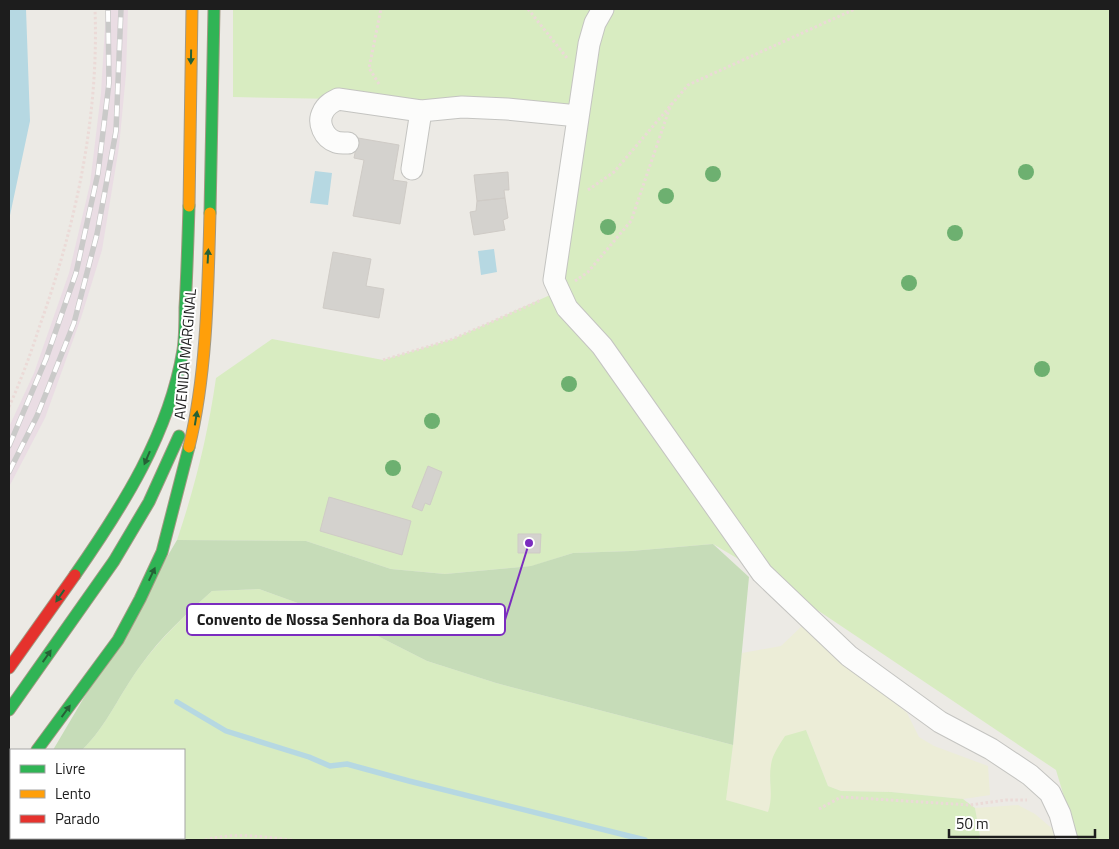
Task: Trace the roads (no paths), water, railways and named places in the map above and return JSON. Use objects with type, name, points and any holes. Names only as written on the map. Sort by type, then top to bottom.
[{"type":"main road","name":"AVENIDA MARGINAL","points":[[9,668],[95,546],[142,470],[171,401],[182,349],[188,262],[192,9]]},
{"type":"main road","name":"AVENIDA MARGINAL","points":[[37,749],[118,640],[140,599],[162,552],[196,419],[203,355],[209,249],[214,9]]},
{"type":"main road","points":[[9,710],[114,561],[149,502],[177,443],[203,355]]},
{"type":"street","points":[[603,9],[595,23],[589,44],[554,280],[567,308],[602,346],[762,573],[849,656],[940,722],[991,749],[1030,775],[1050,793],[1060,814],[1067,840]]},
{"type":"street","points":[[348,143],[334,142],[324,134],[321,124],[322,113],[329,103],[338,99],[421,111],[462,107],[578,116]]},
{"type":"street","points":[[412,169],[421,111]]},
{"type":"water","points":[[9,9],[26,9],[30,121],[9,220]]},
{"type":"water","points":[[315,171],[332,173],[328,205],[310,203]]},
{"type":"water","points":[[494,249],[497,272],[481,275],[478,251]]},
{"type":"waterway","points":[[177,702],[226,731],[309,757],[330,766],[347,764],[645,840]]},
{"type":"railway","points":[[9,446],[46,359],[76,273],[98,173],[109,83],[108,9]]},
{"type":"railway","points":[[9,472],[37,416],[74,323],[97,234],[116,131],[121,9]]},
{"type":"place","name":"Convento de Nossa Senhora da Boa Viagem","points":[[529,543]]}]
